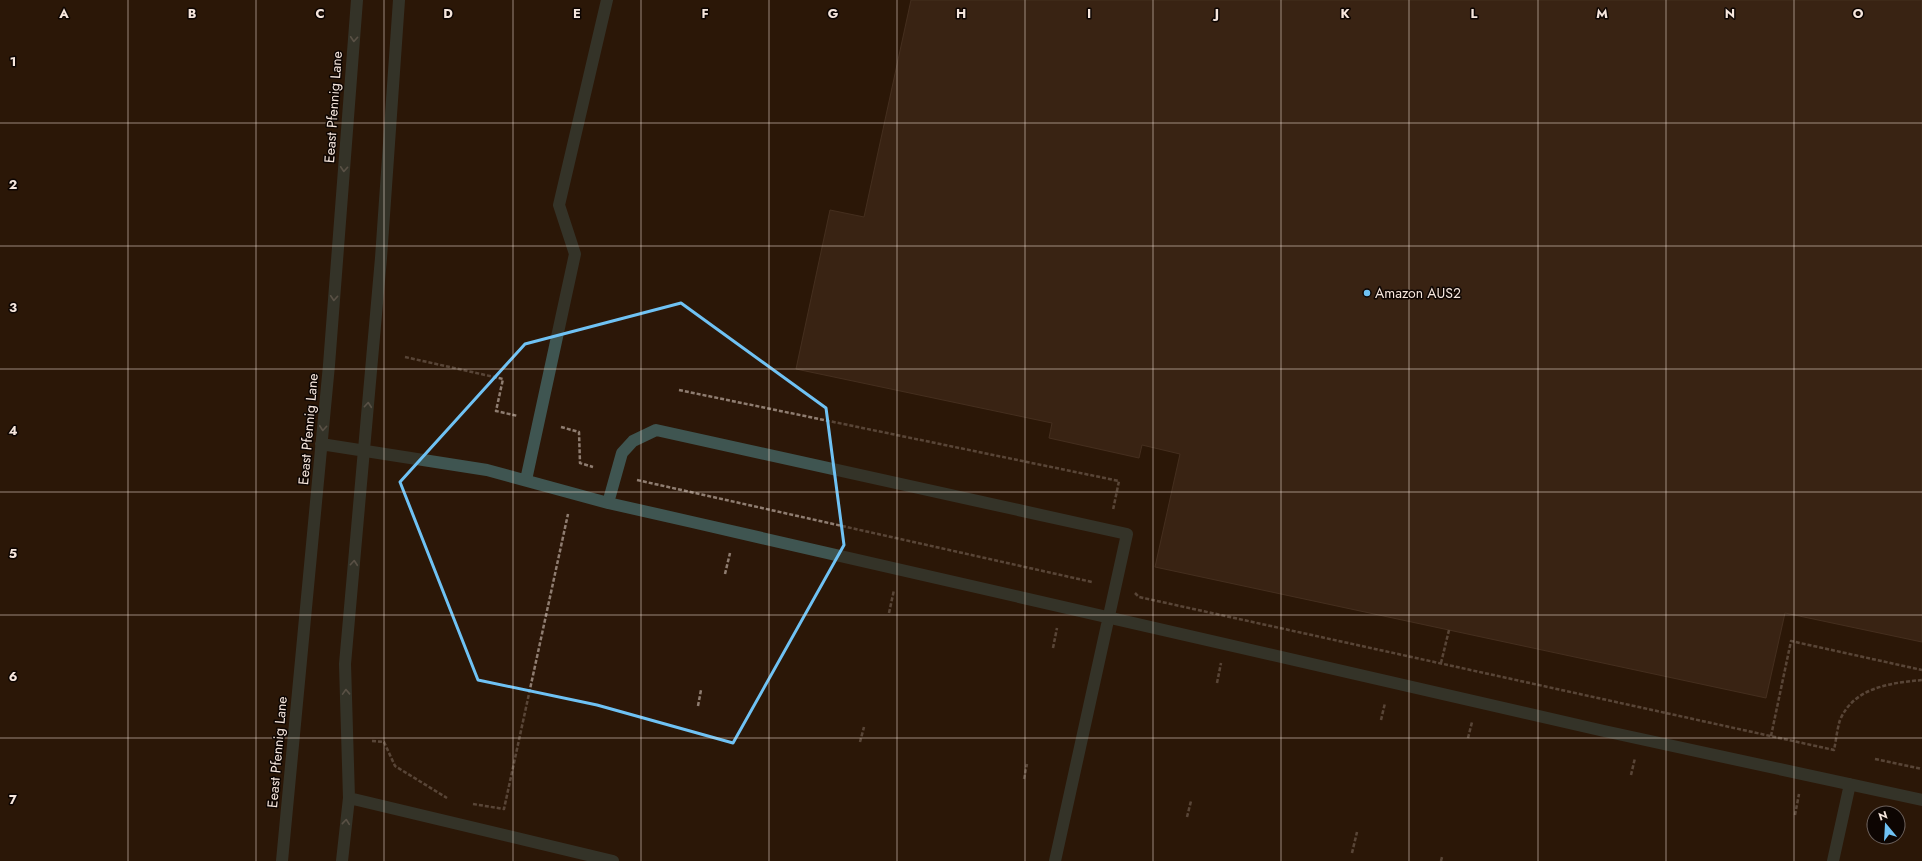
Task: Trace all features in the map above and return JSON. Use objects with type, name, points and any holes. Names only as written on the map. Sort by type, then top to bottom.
[{"type":"lane","name":"Eeast Pfennig Lane","points":[[282,861],[321,444],[357,0]]},
{"type":"lane","points":[[342,861],[349,798],[345,664],[381,258],[399,0]]},
{"type":"lane","points":[[526,480],[575,254],[559,205],[607,0]]},
{"type":"lane","points":[[608,503],[622,454],[633,441],[656,430],[1127,534],[1056,861]]},
{"type":"lane","points":[[321,444],[487,470],[608,503],[1596,729],[1922,800]]},
{"type":"lane","points":[[1834,861],[1850,784]]},
{"type":"lane","points":[[349,798],[613,861]]},
{"type":"path","points":[[406,357],[503,379],[496,411],[526,418]]},
{"type":"path","points":[[679,390],[1119,481],[1113,513]]},
{"type":"path","points":[[561,427],[579,432],[580,463],[593,467]]},
{"type":"path","points":[[637,480],[1092,582]]},
{"type":"path","points":[[472,804],[504,809],[568,514]]},
{"type":"path","points":[[726,574],[731,550]]},
{"type":"path","points":[[889,612],[894,587]]},
{"type":"path","points":[[1134,589],[1134,593],[1139,597],[1834,750],[1840,720],[1850,703],[1870,689],[1899,682],[1922,680]]},
{"type":"path","points":[[1053,648],[1057,628]]},
{"type":"path","points":[[1441,663],[1449,630]]},
{"type":"path","points":[[1771,736],[1791,641],[1922,670]]},
{"type":"path","points":[[1217,683],[1222,657]]},
{"type":"path","points":[[698,706],[701,690]]},
{"type":"path","points":[[1381,720],[1387,696]]},
{"type":"path","points":[[1468,738],[1472,720]]},
{"type":"path","points":[[860,742],[864,727]]},
{"type":"path","points":[[372,741],[384,742],[395,766],[449,800]]},
{"type":"path","points":[[1631,775],[1635,756]]},
{"type":"path","points":[[1875,759],[1922,769]]},
{"type":"path","points":[[1024,779],[1028,764]]},
{"type":"path","points":[[1795,815],[1800,788]]},
{"type":"path","points":[[1187,817],[1191,801]]},
{"type":"path","points":[[1352,853],[1357,832]]},
{"type":"path","points":[[1441,861],[1442,857]]},
{"type":"highlighted area","points":[[681,303],[826,408],[844,545],[733,743],[597,705],[478,680],[400,482],[525,344]]},
{"type":"building","name":"Amazon AUS2","points":[[911,0],[1922,0],[1922,642],[1785,613],[1766,698],[1155,567],[1180,454],[1142,445],[1139,458],[1049,438],[1052,423],[796,369],[830,210],[864,217]]},
{"type":"place","name":"Amazon AUS2","points":[[1367,293]]}]
